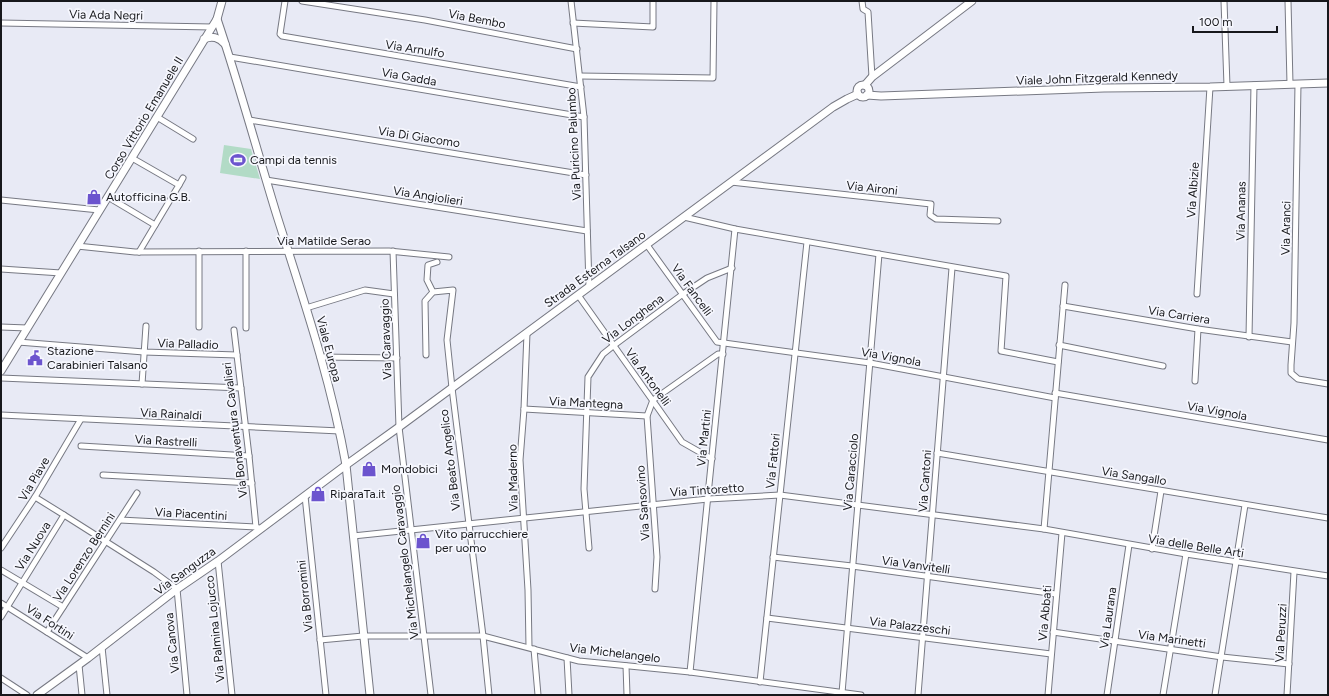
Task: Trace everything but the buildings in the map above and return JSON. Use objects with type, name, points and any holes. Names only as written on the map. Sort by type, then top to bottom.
[{"type":"street","name":"Corso Vittorio Emanuele II","points":[[1,371],[217,19],[222,1]]},
{"type":"street","name":"Via Arnulfo","points":[[285,1],[280,34],[282,36],[581,86]]},
{"type":"street","name":"Via Bembo","points":[[302,1],[425,20],[577,49]]},
{"type":"street","name":"Via Puricino Palumbo","points":[[571,1],[584,117],[589,287]]},
{"type":"street","points":[[573,23],[653,27],[653,1]]},
{"type":"street","points":[[580,76],[713,78],[714,1]]},
{"type":"street","points":[[862,1],[863,9],[868,12],[872,77]]},
{"type":"street","points":[[865,85],[869,89],[867,95],[862,97],[858,94],[858,88],[865,85],[872,77],[972,1]]},
{"type":"street","points":[[1224,1],[1227,86]]},
{"type":"street","name":"Via Aranci","points":[[1288,1],[1294,84],[1294,315],[1291,373],[1298,378],[1328,384]]},
{"type":"street","name":"Viale Europa","points":[[217,19],[230,57],[306,308],[340,431],[346,465],[370,695]]},
{"type":"street","name":"Via Ada Negri","points":[[1,24],[212,27]]},
{"type":"street","points":[[204,39],[216,38],[225,44]]},
{"type":"street","name":"Via Gadda","points":[[230,57],[584,117]]},
{"type":"street","name":"Viale John Fitzgerald Kennedy","points":[[867,95],[881,96],[1104,88],[1210,87],[1328,83]]},
{"type":"street","name":"Via Ananas","points":[[1249,337],[1254,85]]},
{"type":"street","name":"Via Albizie","points":[[1197,294],[1210,87]]},
{"type":"street","name":"Strada Esterna Talsano","points":[[346,465],[833,107],[858,94]]},
{"type":"street","points":[[157,117],[193,140]]},
{"type":"street","name":"Via Di Giacomo","points":[[249,120],[586,175]]},
{"type":"street","points":[[132,158],[179,186]]},
{"type":"street","points":[[139,252],[183,178]]},
{"type":"street","name":"Via Angiolieri","points":[[266,180],[587,231]]},
{"type":"street","name":"Via Aironi","points":[[731,182],[931,204],[930,215],[936,219],[998,221]]},
{"type":"street","points":[[108,197],[155,226]]},
{"type":"street","points":[[1,200],[99,210]]},
{"type":"street","points":[[684,218],[807,242],[952,268],[1006,276],[1001,351],[1058,362]]},
{"type":"street","name":"Via Martini","points":[[690,672],[735,229]]},
{"type":"street","name":"Via Fattori","points":[[760,682],[807,242]]},
{"type":"street","name":"Via Fancelli","points":[[647,244],[717,342],[724,344]]},
{"type":"street","name":"Via Matilde Serao","points":[[77,246],[139,252],[393,251],[450,257]]},
{"type":"street","points":[[199,251],[199,327]]},
{"type":"street","points":[[246,251],[246,328]]},
{"type":"street","name":"Via Caravaggio","points":[[393,251],[399,427]]},
{"type":"street","name":"Via Caracciolo","points":[[842,692],[880,254]]},
{"type":"street","points":[[426,355],[425,301],[433,292],[427,280],[428,265],[438,262]]},
{"type":"street","name":"Via Longhena","points":[[589,548],[584,489],[588,377],[603,354],[613,346],[682,294],[707,278],[732,268]]},
{"type":"street","name":"Via Cantoni","points":[[918,695],[952,268]]},
{"type":"street","points":[[1,269],[61,274]]},
{"type":"street","points":[[1044,529],[1065,285]]},
{"type":"street","points":[[306,308],[365,290],[394,294]]},
{"type":"street","name":"Via Beato Angelico","points":[[433,292],[453,290],[447,340],[489,695]]},
{"type":"street","name":"Via Antonelli","points":[[578,295],[682,442],[712,459]]},
{"type":"street","name":"Via Carriera","points":[[1063,306],[1198,329],[1292,342]]},
{"type":"street","points":[[1,326],[27,328]]},
{"type":"street","points":[[142,384],[146,326]]},
{"type":"street","points":[[1194,381],[1198,329]]},
{"type":"street","name":"Via Bonaventura Cavalieri","points":[[234,330],[258,528]]},
{"type":"street","name":"Via Maderno","points":[[527,333],[520,460],[532,648],[538,695]]},
{"type":"street","name":"Via Palladio","points":[[18,342],[144,352],[237,355]]},
{"type":"street","name":"Via Vignola","points":[[724,344],[870,363],[1328,440]]},
{"type":"street","points":[[1059,346],[1163,366]]},
{"type":"street","points":[[647,416],[653,400],[718,354],[723,354]]},
{"type":"street","points":[[320,357],[397,358]]},
{"type":"street","points":[[1,378],[241,388]]},
{"type":"street","name":"Via Mantegna","points":[[524,409],[647,416]]},
{"type":"street","name":"Via Rainaldi","points":[[1,415],[340,431]]},
{"type":"street","name":"Via Sansovino","points":[[647,416],[657,557],[655,589]]},
{"type":"street","name":"Via Piave","points":[[1,548],[35,497],[81,419]]},
{"type":"street","name":"Via Michelangelo Caravaggio","points":[[399,427],[430,695]]},
{"type":"street","name":"Via Rastrelli","points":[[81,446],[249,456]]},
{"type":"street","name":"Via Sangallo","points":[[937,453],[1048,473],[1328,518]]},
{"type":"street","name":"Via Sanguzza","points":[[37,695],[79,665],[177,589],[218,561],[258,528],[346,465]]},
{"type":"street","points":[[103,475],[252,483]]},
{"type":"street","points":[[1152,549],[1161,491]]},
{"type":"street","name":"Via Lorenzo Bernini","points":[[47,632],[137,493]]},
{"type":"street","name":"Via Tintoretto","points":[[353,536],[654,504],[780,495],[933,514],[1044,529],[1062,533]]},
{"type":"street","name":"Via Borromini","points":[[304,496],[326,695]]},
{"type":"street","name":"Via Nuova","points":[[1,617],[64,515],[35,497]]},
{"type":"street","points":[[1215,695],[1245,505]]},
{"type":"street","points":[[64,515],[154,572],[177,589]]},
{"type":"street","name":"Via Piacentini","points":[[120,520],[258,528]]},
{"type":"street","name":"Via delle Belle Arti","points":[[1062,533],[1294,572],[1328,576]]},
{"type":"street","name":"Via Abbati","points":[[1048,695],[1062,533]]},
{"type":"street","name":"Via Laurana","points":[[1107,695],[1129,545]]},
{"type":"street","points":[[1163,695],[1186,554]]},
{"type":"street","name":"Via Vanvitelli","points":[[773,557],[852,566],[1056,594]]},
{"type":"street","name":"Via Palmina Lojucco","points":[[218,561],[232,695]]},
{"type":"street","points":[[1,570],[63,607]]},
{"type":"street","name":"Via Peruzzi","points":[[1287,695],[1294,572]]},
{"type":"street","name":"Via Canova","points":[[177,589],[187,695]]},
{"type":"street","name":"Via Fortini","points":[[1,603],[88,658]]},
{"type":"street","name":"Via Palazzeschi","points":[[767,618],[1051,654]]},
{"type":"street","name":"Via Marinetti","points":[[1053,632],[1289,664]]},
{"type":"street","name":"Via Michelangelo","points":[[320,640],[364,636],[483,636],[579,661],[690,672],[861,695]]},
{"type":"street","points":[[102,647],[107,695]]},
{"type":"street","points":[[567,658],[569,695]]},
{"type":"street","points":[[79,665],[82,695]]},
{"type":"street","points":[[626,666],[627,695]]},
{"type":"street","points":[[1,678],[27,695]]},
{"type":"green space","name":"Campi da tennis","points":[[224,145],[251,149],[260,179],[220,173]]},
{"type":"place","name":"Campi da tennis","points":[[238,160]]},
{"type":"place","name":"Autofficina G.B.","points":[[94,197]]},
{"type":"place","name":"Stazione Carabinieri Talsano","points":[[35,358]]},
{"type":"place","name":"Mondobici","points":[[369,469]]},
{"type":"place","name":"RiparaTa.it","points":[[318,494]]},
{"type":"place","name":"Vito parrucchiere per uomo","points":[[423,541]]}]
